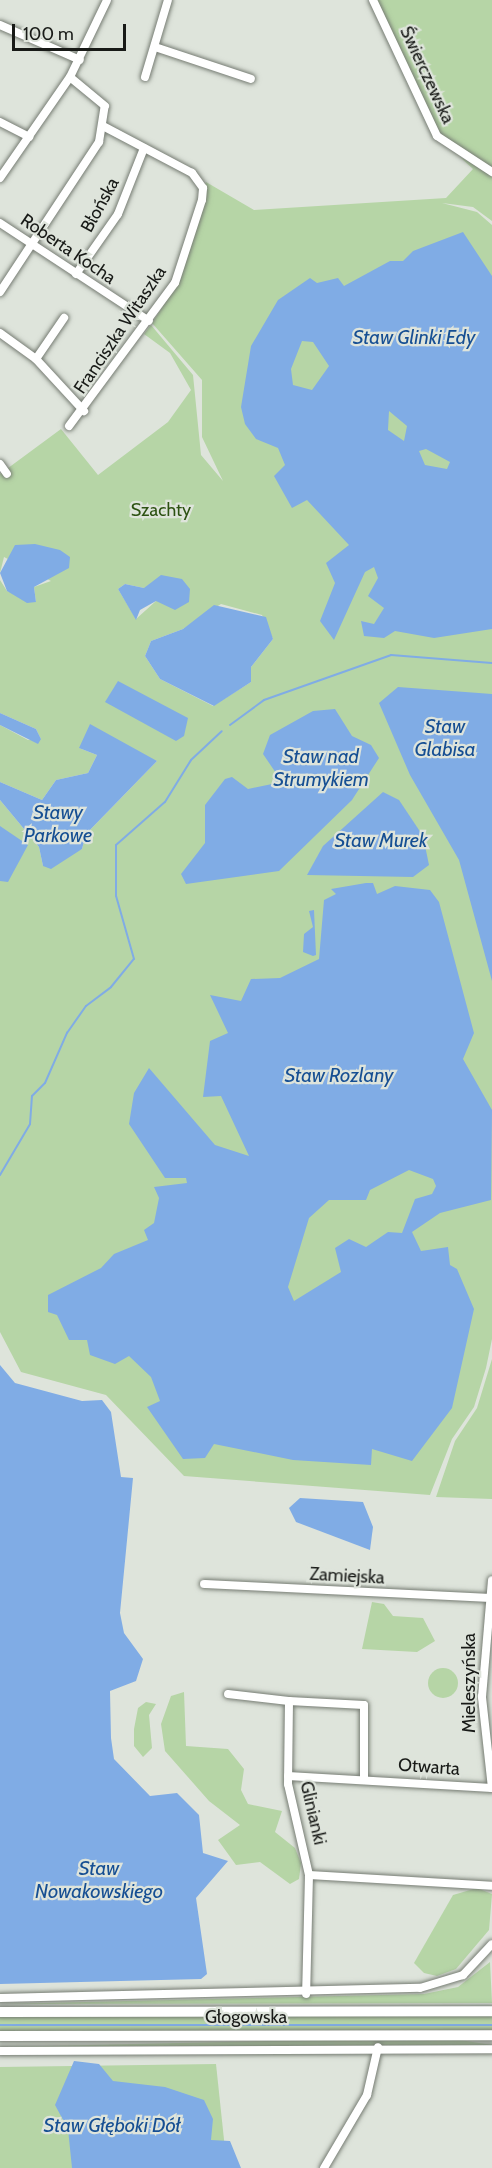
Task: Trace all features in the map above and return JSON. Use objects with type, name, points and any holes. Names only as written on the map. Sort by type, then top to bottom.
[{"type":"main road","name":"Głogowska","points":[[0,2012],[492,2011]]},
{"type":"main road","name":"Głogowska","points":[[0,2036],[492,2035]]},
{"type":"street","points":[[0,178],[70,77],[107,0]]},
{"type":"street","points":[[145,77],[168,0]]},
{"type":"street","name":"Świerczewska","points":[[373,0],[437,136],[492,171]]},
{"type":"street","points":[[0,25],[80,60]]},
{"type":"street","points":[[155,47],[251,79]]},
{"type":"street","points":[[0,292],[94,152],[103,126],[101,100],[70,77]]},
{"type":"street","points":[[0,122],[29,136]]},
{"type":"street","name":"Franciszka Witaszka","points":[[69,426],[84,411],[177,279],[203,188],[192,173],[103,126]]},
{"type":"street","name":"Błońska","points":[[76,274],[118,214],[144,148]]},
{"type":"street","name":"Roberta Kocha","points":[[0,223],[149,321]]},
{"type":"street","points":[[36,359],[64,318]]},
{"type":"street","points":[[0,333],[36,359],[84,411]]},
{"type":"street","points":[[0,464],[7,474]]},
{"type":"street","name":"Mieleszyńska","points":[[492,1580],[487,1598],[482,1697],[492,1788]]},
{"type":"street","name":"Zamiejska","points":[[204,1584],[487,1598]]},
{"type":"street","points":[[228,1694],[289,1701],[364,1705],[364,1779]]},
{"type":"street","name":"Glinianki","points":[[289,1701],[288,1776],[309,1875],[306,1994]]},
{"type":"street","name":"Otwarta","points":[[288,1776],[492,1788]]},
{"type":"street","points":[[309,1875],[421,1885],[492,1886]]},
{"type":"street","name":"Głogowska","points":[[0,1998],[306,1994],[438,1985],[464,1975],[492,1944]]},
{"type":"street","points":[[324,2168],[354,2119],[378,2060],[378,2047]]},
{"type":"street","name":"Głogowska","points":[[0,2051],[378,2047],[492,2049]]},
{"type":"green space","points":[[377,0],[492,0],[492,168],[443,141]]},
{"type":"green space","name":"Szachty","points":[[460,157],[492,174],[492,221],[473,207],[442,203],[477,212],[492,225],[492,1339],[486,1368],[474,1407],[452,1439],[430,1495],[184,1476],[106,1395],[21,1372],[0,1332],[0,800],[39,847],[43,866],[82,849],[86,834],[157,761],[79,748],[97,755],[88,773],[56,780],[42,800],[0,782],[0,725],[28,740],[41,739],[36,729],[0,713],[0,580],[7,591],[36,602],[34,587],[51,581],[4,557],[0,573],[0,474],[61,429],[98,475],[168,422],[191,390],[170,353],[144,334],[151,325],[193,375],[201,455],[223,481],[202,437],[202,380],[152,323],[167,300],[206,182],[254,210],[446,198],[473,169]],"holes":[[[125,584],[144,588],[156,601],[136,619],[118,589]],[[221,604],[262,615],[273,639],[251,667],[251,682],[213,706],[160,679],[145,656],[151,641],[183,629]]]},
{"type":"green space","points":[[492,1359],[492,1499],[436,1497],[455,1441],[477,1408]]},
{"type":"green space","points":[[372,1602],[384,1604],[393,1616],[423,1618],[435,1641],[417,1652],[362,1649]]},
{"type":"green space","points":[[443,1668],[454,1672],[458,1683],[454,1694],[443,1698],[432,1694],[428,1683],[432,1672]]},
{"type":"green space","points":[[184,1692],[186,1746],[228,1749],[244,1769],[241,1790],[248,1804],[282,1811],[275,1832],[295,1848],[301,1863],[299,1879],[290,1884],[260,1862],[236,1865],[218,1840],[240,1825],[209,1801],[165,1751],[161,1724],[171,1696]]},
{"type":"green space","points":[[146,1702],[156,1704],[149,1715],[152,1748],[143,1757],[134,1746],[134,1729],[138,1708]]},
{"type":"green space","points":[[477,1888],[492,1894],[489,1930],[456,1969],[437,1976],[424,1973],[414,1963],[453,1895]]},
{"type":"green space","points":[[490,1962],[492,2003],[0,2004],[424,1994],[458,1987]]},
{"type":"green space","points":[[450,2014],[492,2016],[492,2030],[0,2031],[0,2017]]},
{"type":"green space","points":[[356,2039],[460,2040],[492,2045],[0,2047]]},
{"type":"green space","points":[[216,2064],[227,2168],[0,2168],[0,2067]]},
{"type":"water","name":"Staw Glinki Edy","points":[[463,232],[492,276],[492,629],[434,638],[395,631],[384,638],[364,636],[361,621],[374,624],[384,608],[368,596],[378,578],[374,567],[365,572],[334,640],[320,621],[335,583],[326,563],[349,545],[307,500],[292,508],[274,476],[285,465],[278,448],[256,439],[245,424],[241,407],[251,346],[278,300],[310,278],[317,283],[338,278],[344,286],[390,261],[403,261],[413,251]],"holes":[[[302,341],[313,342],[329,366],[312,390],[293,385],[291,369]],[[389,411],[407,426],[404,441],[388,430]],[[426,449],[450,462],[447,469],[425,465],[419,451]]]},
{"type":"water","points":[[35,544],[60,550],[70,557],[69,568],[34,587],[36,602],[27,603],[7,591],[0,573],[15,545]]},
{"type":"water","points":[[161,575],[182,579],[190,589],[189,602],[175,610],[156,601],[140,610],[136,620],[118,589],[125,584],[144,588]]},
{"type":"water","points":[[214,605],[266,617],[273,639],[251,667],[251,682],[214,706],[160,679],[145,656],[151,641],[183,629]]},
{"type":"water","points":[[118,681],[188,718],[184,736],[176,741],[105,702]]},
{"type":"water","name":"Staw Glabisa","points":[[398,687],[492,694],[492,981],[459,860],[410,775],[379,703]]},
{"type":"water","name":"Staw nad Strumykiem","points":[[335,709],[352,736],[371,745],[379,758],[352,800],[279,871],[186,884],[181,874],[205,843],[205,805],[225,779],[232,777],[248,789],[272,784],[278,776],[263,754],[270,735],[313,711]]},
{"type":"water","points":[[0,713],[36,729],[41,739],[38,744],[0,725]]},
{"type":"water","name":"Stawy Parkowe","points":[[90,724],[157,761],[86,834],[82,849],[51,869],[43,866],[39,847],[0,800],[0,782],[42,800],[56,780],[88,773],[97,755],[79,748]]},
{"type":"water","name":"Staw Murek","points":[[383,792],[399,800],[423,836],[429,865],[413,877],[307,875],[323,846]]},
{"type":"water","name":"Stawy Parkowe","points":[[0,826],[28,845],[8,882],[0,881]]},
{"type":"water","name":"Staw Rozlany","points":[[373,883],[377,894],[395,886],[430,890],[439,902],[474,1033],[463,1059],[492,1110],[491,1200],[440,1213],[412,1232],[421,1251],[448,1247],[450,1265],[457,1269],[474,1309],[452,1408],[412,1461],[372,1449],[371,1465],[293,1460],[214,1444],[205,1458],[183,1459],[147,1407],[160,1401],[151,1377],[129,1356],[115,1364],[90,1355],[87,1340],[69,1340],[57,1315],[48,1312],[48,1295],[101,1268],[114,1254],[148,1240],[144,1230],[154,1223],[159,1198],[154,1187],[187,1183],[186,1178],[165,1178],[129,1124],[134,1093],[149,1068],[215,1145],[249,1156],[221,1096],[203,1097],[210,1041],[228,1033],[210,995],[241,1001],[251,979],[280,978],[319,959],[324,900],[336,894],[331,889]],"holes":[[[409,1170],[433,1179],[436,1186],[432,1194],[415,1199],[402,1233],[388,1232],[366,1247],[349,1239],[335,1248],[341,1272],[294,1301],[288,1287],[309,1218],[329,1200],[366,1200],[370,1190]]]},
{"type":"water","points":[[314,910],[316,955],[313,956],[303,952],[304,934],[313,927],[309,911]]},
{"type":"water","name":"Staw Nowakowskiego","points":[[0,1365],[15,1383],[82,1401],[102,1400],[111,1412],[121,1477],[133,1478],[120,1613],[124,1633],[143,1659],[136,1681],[110,1691],[111,1738],[114,1759],[150,1796],[177,1793],[199,1815],[203,1853],[228,1861],[196,1898],[207,1974],[201,1979],[0,1984]]},
{"type":"water","points":[[300,1498],[363,1502],[373,1527],[370,1550],[296,1522],[289,1508]]},
{"type":"water","name":"Staw Głęboki Dół","points":[[74,2061],[99,2064],[113,2081],[165,2087],[204,2100],[213,2119],[211,2140],[230,2141],[241,2168],[72,2168],[68,2129],[55,2105]]},
{"type":"waterway","points":[[230,725],[264,700],[391,655],[492,663]]},
{"type":"waterway","points":[[0,1175],[30,1124],[32,1096],[45,1083],[67,1033],[86,1006],[111,987],[134,959],[116,896],[116,845],[165,802],[191,760],[222,731]]},
{"type":"waterway","points":[[0,2025],[492,2025]]}]
